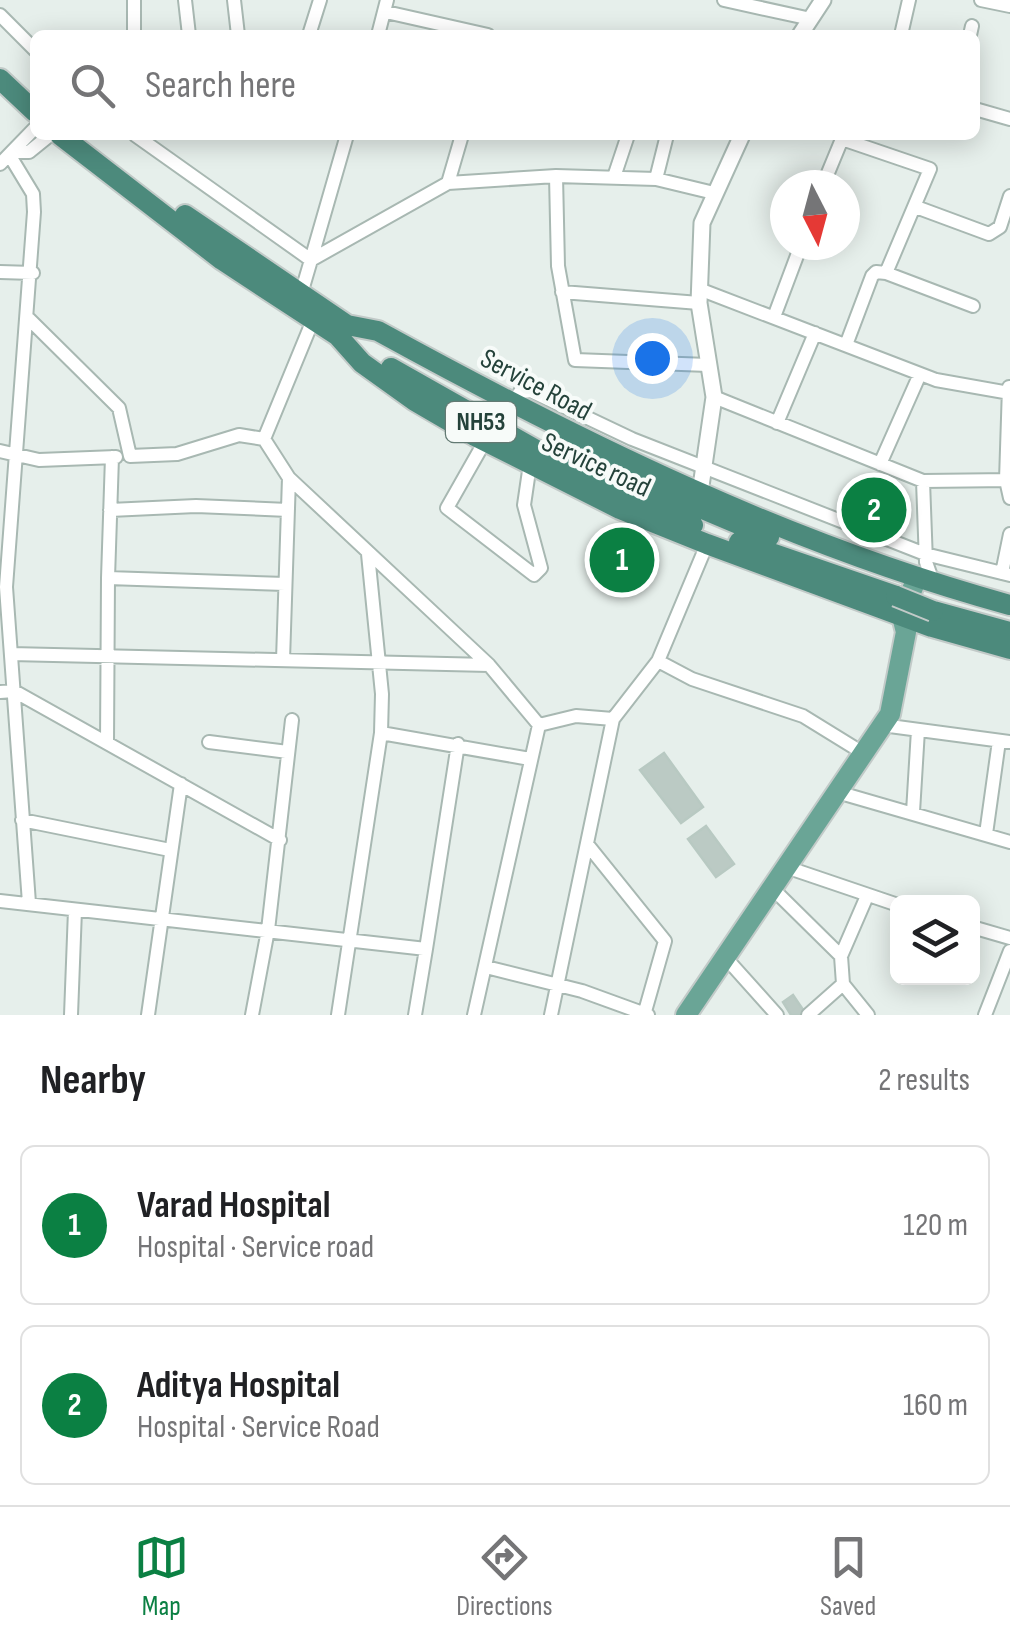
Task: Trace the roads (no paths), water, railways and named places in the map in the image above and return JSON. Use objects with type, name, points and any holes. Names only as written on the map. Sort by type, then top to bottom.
[{"type":"highway","points":[[0,64],[30,91]]},
{"type":"highway","points":[[0,80],[30,107]]},
{"type":"highway","name":"Service road","points":[[66,140],[222,260],[313,320],[342,330],[362,362],[402,392],[486,441],[707,544],[917,599],[1010,649]]},
{"type":"highway","name":"Service Road","points":[[87,140],[252,264],[300,294],[342,330],[378,330],[512,405],[793,533],[917,599],[1010,605]]},
{"type":"highway","name":"NH53","points":[[342,330],[546,442],[917,599],[1010,632]]},
{"type":"highway","name":"NH53","points":[[917,599],[1010,620]]},
{"type":"main road","points":[[686,1015],[890,714],[917,599]]},
{"type":"street","points":[[134,0],[134,30]]},
{"type":"street","points":[[186,0],[188,30]]},
{"type":"street","points":[[234,0],[237,30]]},
{"type":"street","points":[[310,30],[320,0]]},
{"type":"street","points":[[803,30],[824,0]]},
{"type":"street","points":[[902,30],[909,0]]},
{"type":"street","points":[[981,0],[1010,6]]},
{"type":"street","points":[[730,1],[810,19]]},
{"type":"street","points":[[380,30],[387,6],[471,30]]},
{"type":"street","points":[[0,15],[30,45]]},
{"type":"street","points":[[980,110],[1010,119]]},
{"type":"street","points":[[6,160],[18,141],[30,132]]},
{"type":"street","points":[[6,160],[29,152],[44,140]]},
{"type":"street","points":[[142,140],[311,260]]},
{"type":"street","points":[[300,294],[346,140]]},
{"type":"street","points":[[448,183],[461,140]]},
{"type":"street","points":[[614,177],[626,140]]},
{"type":"street","points":[[656,179],[666,140]]},
{"type":"street","points":[[700,493],[714,397],[699,296],[702,223],[740,140]]},
{"type":"street","points":[[828,170],[838,142],[843,140]]},
{"type":"street","points":[[849,140],[930,169],[886,274]]},
{"type":"street","points":[[6,160],[33,194],[29,319],[7,454],[3,587],[11,654],[7,691],[29,904]]},
{"type":"street","points":[[311,260],[448,183],[556,176],[614,177],[656,179],[714,193]]},
{"type":"street","points":[[556,176],[562,292],[574,360],[708,365]]},
{"type":"street","points":[[916,207],[988,234],[1000,227],[1010,196]]},
{"type":"street","points":[[774,317],[795,260]]},
{"type":"street","points":[[0,272],[33,273]]},
{"type":"street","points":[[846,346],[872,276],[886,274],[973,306]]},
{"type":"street","points":[[562,292],[699,296],[774,317],[920,374],[987,392],[1009,390],[1010,498]]},
{"type":"street","points":[[29,319],[119,408],[130,456]]},
{"type":"street","points":[[264,439],[313,320]]},
{"type":"street","points":[[778,422],[815,334]]},
{"type":"street","points":[[880,464],[920,374]]},
{"type":"street","points":[[512,405],[520,392],[531,391],[569,412],[926,554],[1006,574],[1010,534]]},
{"type":"street","points":[[714,397],[924,482],[1008,480]]},
{"type":"street","points":[[7,454],[39,460],[177,454],[239,435],[264,439],[288,478],[488,665],[539,725]]},
{"type":"street","points":[[486,441],[446,508],[534,575],[540,568],[524,505],[530,464]]},
{"type":"street","points":[[107,743],[112,457]]},
{"type":"street","points":[[283,660],[288,478]]},
{"type":"street","points":[[917,599],[926,554],[924,482]]},
{"type":"street","points":[[110,510],[196,506],[288,510]]},
{"type":"street","points":[[551,1015],[613,719],[658,661],[707,544]]},
{"type":"street","points":[[338,1015],[381,733],[368,554]]},
{"type":"street","points":[[108,578],[286,584]]},
{"type":"street","points":[[11,654],[488,665]]},
{"type":"street","points":[[658,661],[692,679],[802,716],[863,754]]},
{"type":"street","points":[[7,691],[280,840]]},
{"type":"street","points":[[539,725],[576,716],[613,719]]},
{"type":"street","points":[[252,1015],[268,930],[292,720]]},
{"type":"street","points":[[474,1015],[539,725]]},
{"type":"street","points":[[882,725],[1005,741],[986,834]]},
{"type":"street","points":[[913,812],[918,730]]},
{"type":"street","points":[[381,733],[530,759]]},
{"type":"street","points":[[209,742],[288,752]]},
{"type":"street","points":[[415,1015],[458,744]]},
{"type":"street","points":[[148,1015],[181,784]]},
{"type":"street","points":[[837,792],[1010,842]]},
{"type":"street","points":[[22,820],[170,850]]},
{"type":"street","points":[[486,967],[557,984],[645,1014],[666,940],[588,844]]},
{"type":"street","points":[[786,868],[890,903]]},
{"type":"street","points":[[772,888],[841,956]]},
{"type":"street","points":[[867,896],[841,956],[844,984],[868,1015]]},
{"type":"street","points":[[0,902],[161,917],[426,950]]},
{"type":"street","points":[[71,1015],[75,910]]},
{"type":"street","points":[[980,929],[1010,938]]},
{"type":"street","points":[[986,1015],[1005,977],[1010,951]]},
{"type":"street","points":[[725,957],[773,1013]]},
{"type":"street","points":[[808,1015],[844,984]]},
{"type":"place","name":"Aditya Hospital","points":[[874,510]]},
{"type":"place","name":"Varad Hospital","points":[[622,560]]}]
